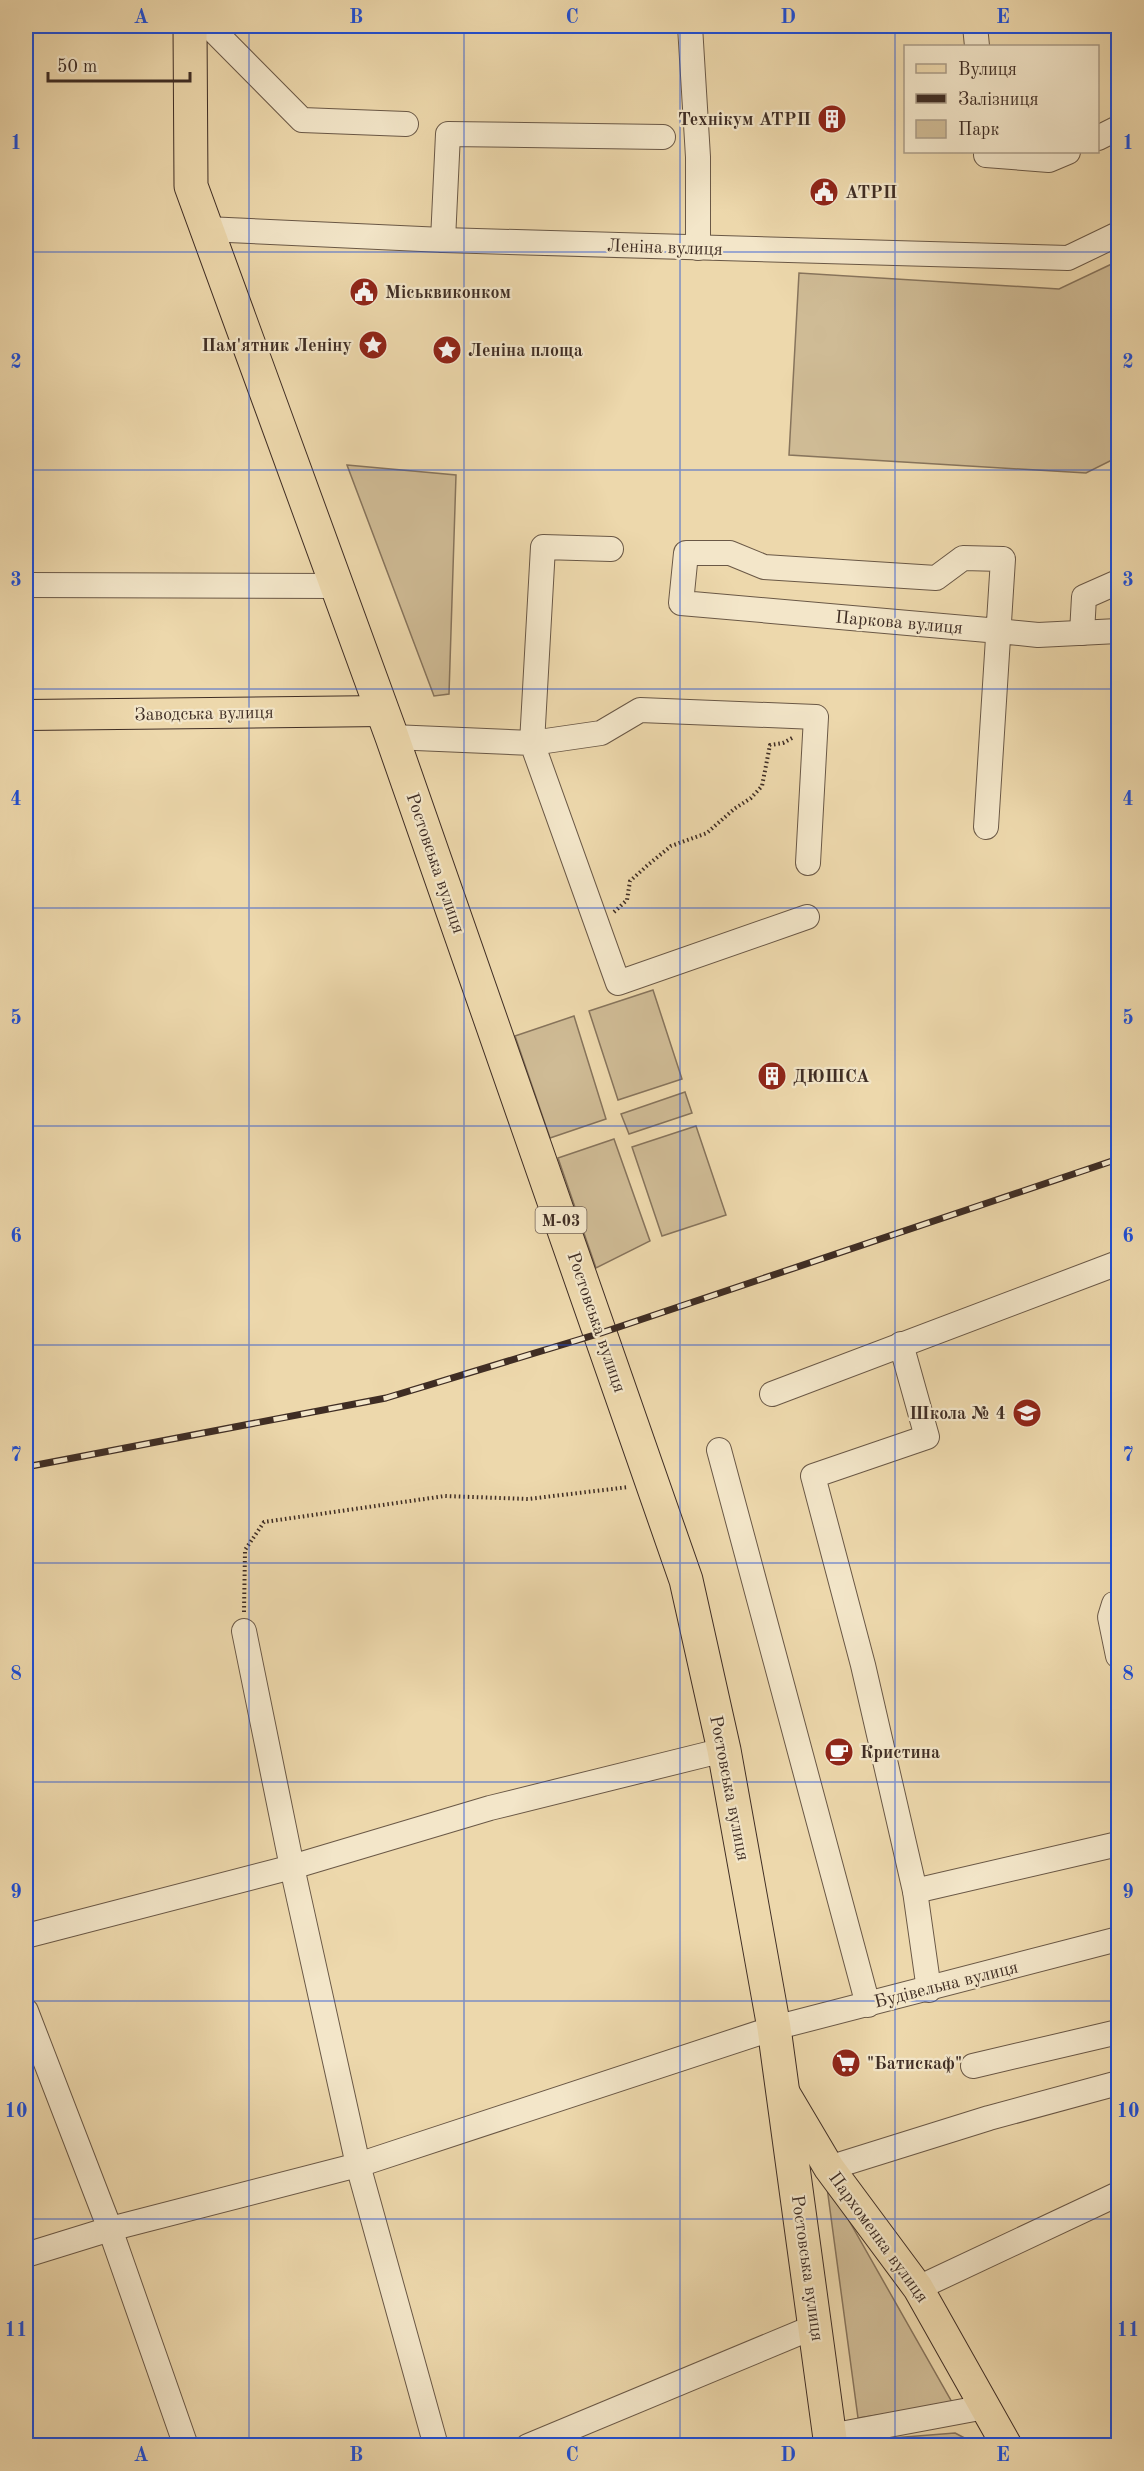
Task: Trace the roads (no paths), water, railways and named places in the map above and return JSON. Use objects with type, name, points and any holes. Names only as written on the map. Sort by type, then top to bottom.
[{"type":"highway","name":"Ростовська вулиця","points":[[190,26],[191,186],[387,724],[686,1580],[724,1750],[774,2028],[830,2441]]},
{"type":"main road","name":"Заводська вулиця","points":[[26,715],[387,724]]},
{"type":"main road","name":"Пархоменка вулиця","points":[[784,2092],[829,2168],[918,2288],[1007,2445]]},
{"type":"street","points":[[209,26],[302,120],[406,124]]},
{"type":"street","points":[[690,26],[698,157],[698,248]]},
{"type":"street","points":[[975,26],[977,45]]},
{"type":"street","points":[[1099,138],[1119,128]]},
{"type":"street","points":[[443,240],[448,134],[663,137]]},
{"type":"street","points":[[986,153],[986,155],[1049,160],[1066,153]]},
{"type":"street","name":"Леніна вулиця","points":[[206,229],[443,240],[1068,258],[1119,234]]},
{"type":"street","points":[[611,549],[543,547],[532,743],[618,983],[807,917]]},
{"type":"street","name":"Паркова вулиця","points":[[999,631],[1003,559],[963,558],[936,578],[764,567],[730,553],[686,553],[681,603],[1038,635],[1119,632]]},
{"type":"street","points":[[1082,633],[1084,597],[1119,582]]},
{"type":"street","points":[[26,585],[337,586]]},
{"type":"street","points":[[986,826],[999,631]]},
{"type":"street","points":[[387,724],[532,743],[601,733],[640,710],[816,717],[808,863]]},
{"type":"street","points":[[772,1394],[1119,1263]]},
{"type":"street","points":[[901,1344],[927,1437],[813,1476],[863,1665],[915,1892],[929,1990]]},
{"type":"street","points":[[719,1450],[868,2005]]},
{"type":"street","points":[[1119,1603],[1114,1604],[1110,1617],[1119,1656]]},
{"type":"street","points":[[244,1631],[292,1867],[358,2165],[436,2445]]},
{"type":"street","points":[[26,1936],[292,1867],[490,1808],[724,1750]]},
{"type":"street","points":[[915,1892],[1119,1844]]},
{"type":"street","name":"Будівельна вулиця","points":[[26,2255],[111,2229],[358,2165],[774,2028],[929,1990],[1119,1939]]},
{"type":"street","points":[[26,2011],[111,2229],[186,2445]]},
{"type":"street","points":[[973,2066],[1119,2032]]},
{"type":"street","points":[[829,2168],[999,2115],[1119,2083]]},
{"type":"street","points":[[918,2288],[1119,2194]]},
{"type":"street","points":[[528,2445],[816,2326]]},
{"type":"street","points":[[830,2441],[985,2407]]},
{"type":"railway","points":[[26,1467],[386,1398],[601,1333],[1118,1159]]},
{"type":"place","name":"Технікум АТРП","points":[[832,119]]},
{"type":"place","name":"АТРП","points":[[824,192]]},
{"type":"place","name":"Міськвиконком","points":[[364,292]]},
{"type":"place","name":"Пам'ятник Леніну","points":[[373,345]]},
{"type":"place","name":"Леніна площа","points":[[447,350]]},
{"type":"place","name":"ДЮШСА","points":[[772,1076]]},
{"type":"place","name":"Школа № 4","points":[[1027,1413]]},
{"type":"place","name":"Кристина","points":[[839,1752]]},
{"type":"place","name":"\"Батискаф\"","points":[[846,2063]]}]
